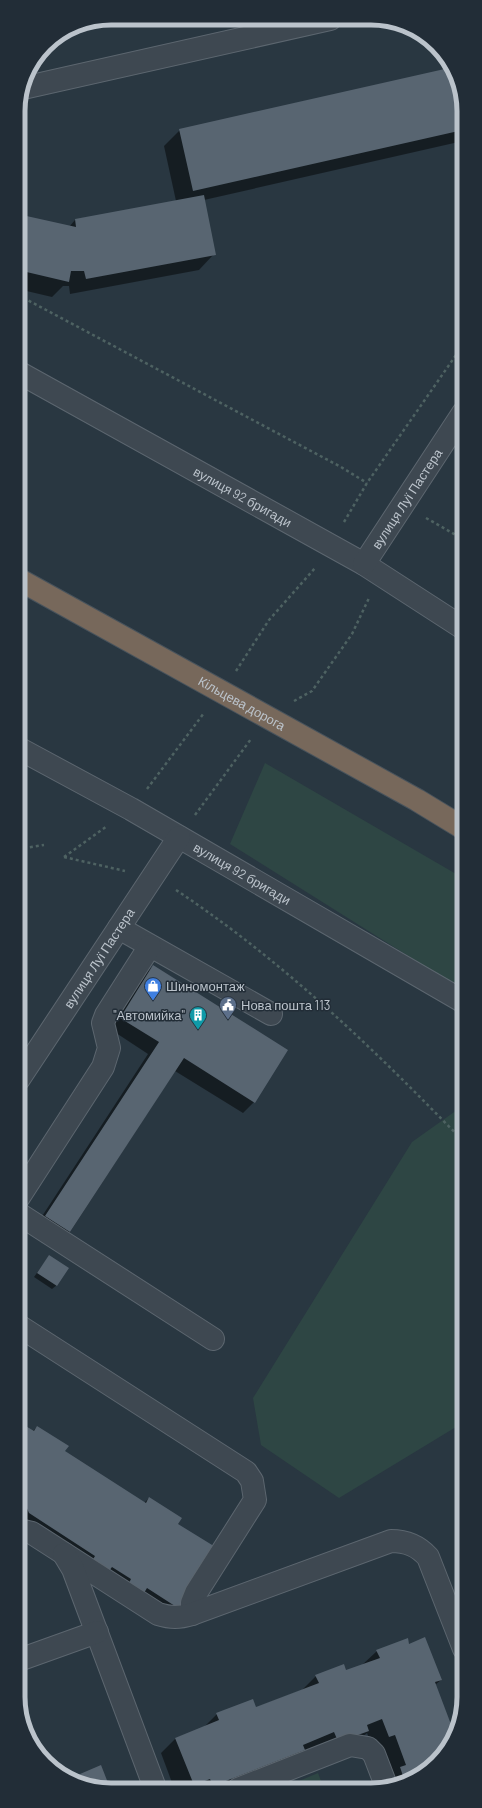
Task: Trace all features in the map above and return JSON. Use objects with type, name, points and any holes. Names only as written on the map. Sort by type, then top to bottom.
[{"type":"highway","name":"Кільцева дорога","points":[[25,584],[417,800],[457,824]]},
{"type":"street","points":[[29,87],[307,25]]},
{"type":"street","name":"вулиця 92 бригади","points":[[25,376],[364,564],[457,624]]},
{"type":"street","name":"вулиця Луї Пастера","points":[[364,564],[457,422]]},
{"type":"street","name":"вулиця 92 бригади","points":[[25,752],[131,809],[457,998]]},
{"type":"street","name":"вулиця Луї Пастера","points":[[25,1069],[179,837]]},
{"type":"street","points":[[119,928],[271,1014]]},
{"type":"street","points":[[25,1188],[103,1067],[109,1048],[103,1023],[150,946]]},
{"type":"street","points":[[25,1218],[213,1339]]},
{"type":"street","points":[[25,1330],[246,1472],[252,1481],[255,1500],[196,1593],[192,1603],[192,1614]]},
{"type":"street","points":[[25,1531],[32,1533],[158,1614],[172,1618],[181,1618],[391,1541],[400,1541],[418,1547],[428,1557],[457,1631]]},
{"type":"street","points":[[64,1553],[73,1569],[153,1783]]},
{"type":"street","points":[[25,1658],[97,1632]]},
{"type":"street","points":[[253,1783],[350,1745],[360,1745],[371,1751],[384,1782]]},
{"type":"path","points":[[25,299],[341,467],[367,483],[457,354]]},
{"type":"path","points":[[422,516],[457,536]]},
{"type":"path","points":[[131,809],[64,857],[153,877],[217,917],[311,994],[407,1083],[457,1135]]},
{"type":"path","points":[[25,848],[44,845]]},
{"type":"green space","points":[[265,763],[457,875],[457,987],[230,844]]},
{"type":"green space","points":[[457,1110],[457,1427],[339,1498],[261,1445],[253,1398],[412,1142]]},
{"type":"green space","points":[[318,1773],[322,1783],[294,1783]]},
{"type":"building","points":[[445,69],[454,89],[457,111],[457,131],[193,191],[179,129]]},
{"type":"building","points":[[204,195],[216,255],[86,279],[84,271],[71,271],[69,282],[25,272],[25,216],[76,227],[75,219]]},
{"type":"building","name":"\"Автомийка\"","points":[[153,965],[288,1050],[255,1103],[184,1058],[70,1232],[45,1216],[159,1042],[120,1018]]},
{"type":"building","points":[[49,1255],[69,1268],[57,1286],[37,1273]]},
{"type":"building","points":[[25,1426],[34,1431],[37,1426],[69,1446],[65,1451],[146,1503],[149,1497],[182,1518],[178,1524],[217,1548],[178,1608],[147,1588],[144,1593],[129,1583],[131,1579],[112,1567],[109,1571],[92,1561],[95,1556],[29,1513],[25,1504]]},
{"type":"building","points":[[425,1637],[442,1680],[435,1682],[452,1726],[436,1754],[414,1771],[403,1776],[400,1767],[406,1765],[395,1735],[389,1737],[382,1719],[367,1725],[369,1731],[355,1736],[337,1739],[334,1732],[303,1745],[305,1750],[221,1783],[212,1783],[210,1779],[199,1783],[193,1783],[175,1738],[219,1720],[216,1713],[253,1699],[256,1707],[319,1683],[315,1675],[344,1664],[346,1670],[380,1658],[376,1650],[408,1638],[409,1644]]},
{"type":"building","points":[[101,1765],[108,1783],[95,1781],[77,1775]]},
{"type":"place","name":"Шиномонтаж","points":[[153,1001]]},
{"type":"place","name":"Нова пошта 113","points":[[228,1020]]},
{"type":"place","name":"\"Автомийка\"","points":[[198,1030]]}]
